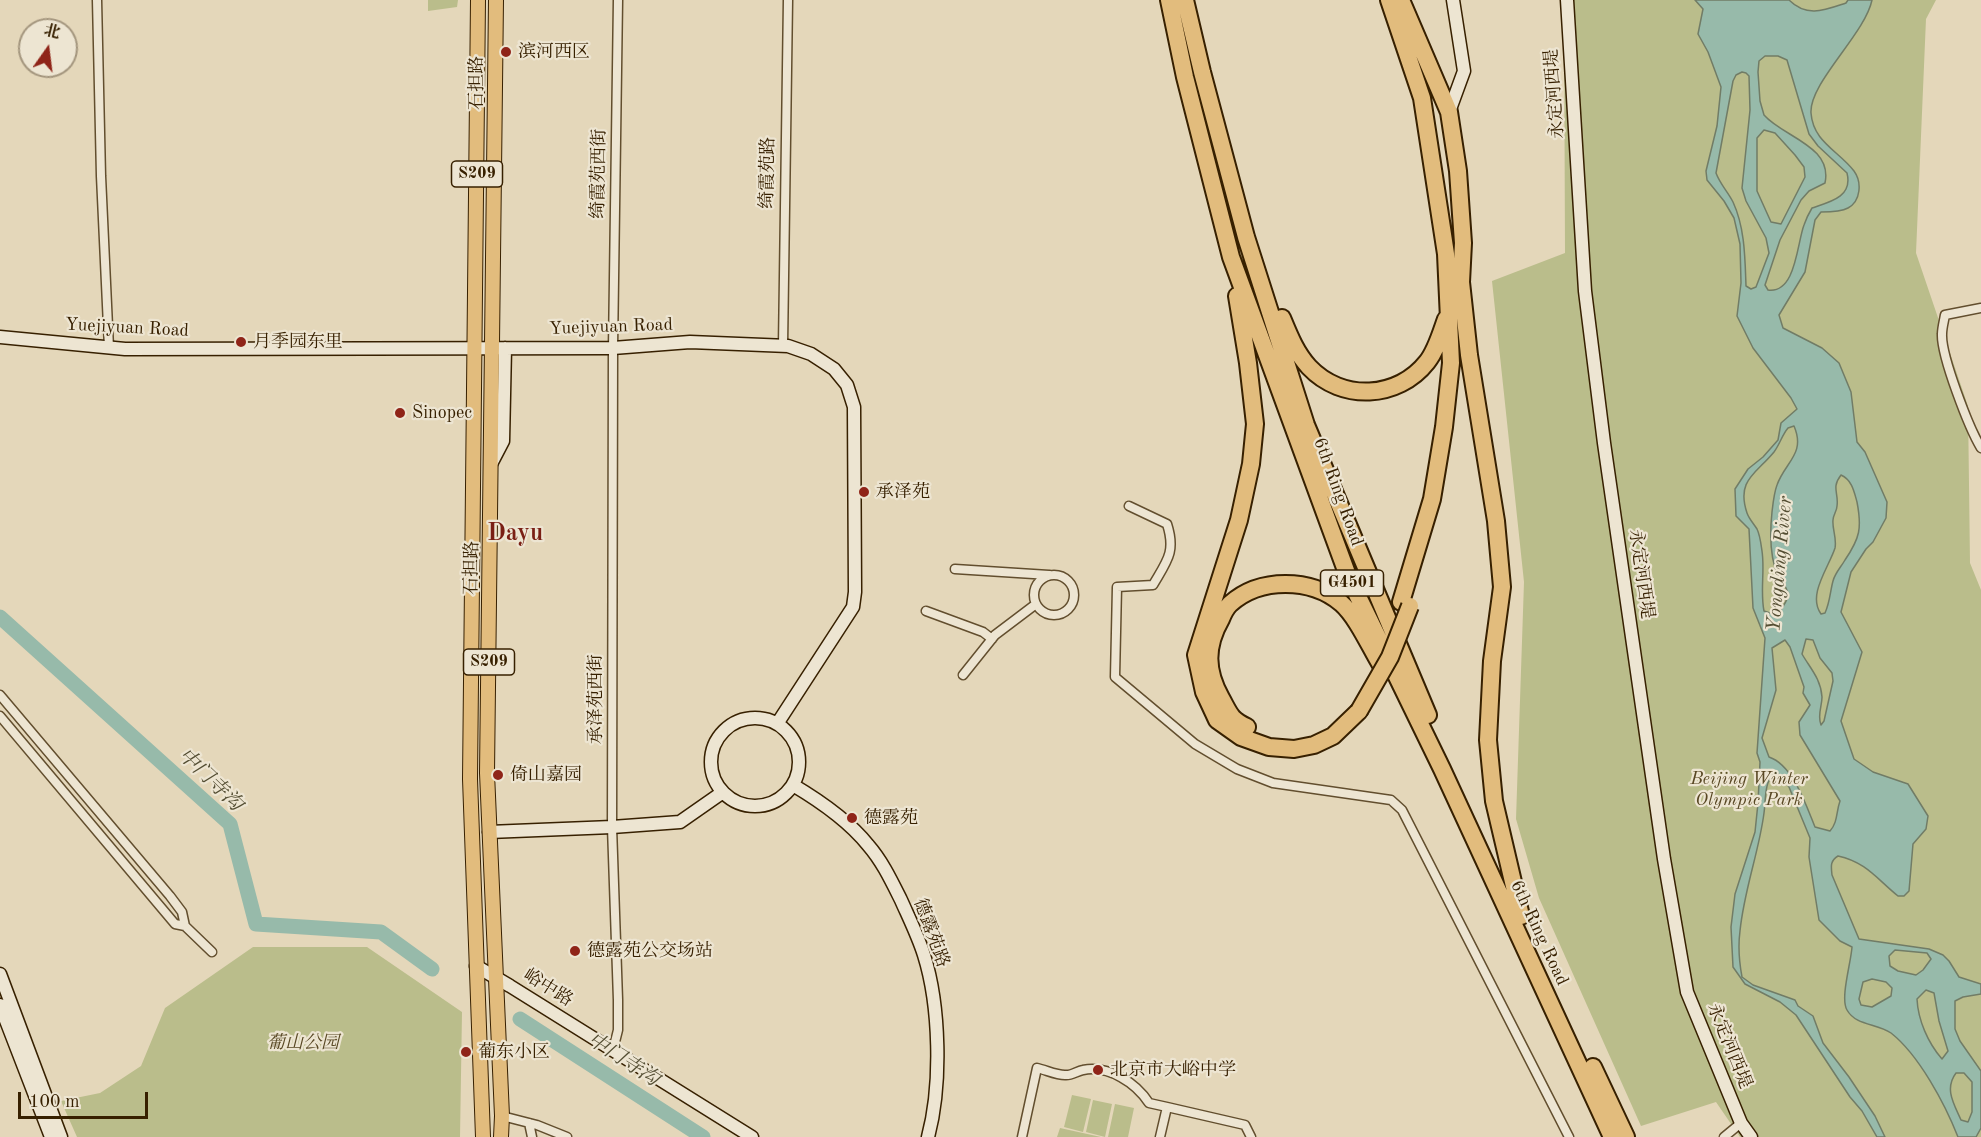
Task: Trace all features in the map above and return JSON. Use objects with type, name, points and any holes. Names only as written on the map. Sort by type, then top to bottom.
[{"type":"highway","name":"6th Ring Road","points":[[1169,0],[1185,77],[1230,256],[1348,576],[1442,769],[1612,1137]]},
{"type":"highway","name":"6th Ring Road","points":[[1185,0],[1246,237],[1306,425],[1424,708],[1626,1137]]},
{"type":"highway","points":[[1378,0],[1411,41]]},
{"type":"highway","points":[[1230,256],[1248,363],[1255,424],[1251,464],[1239,520],[1196,655],[1204,692],[1217,720],[1241,737],[1269,747],[1294,749],[1314,745],[1333,736],[1356,708],[1406,604],[1441,500],[1453,429],[1463,243],[1458,171],[1449,112],[1389,0]]},
{"type":"highway","points":[[1401,0],[1422,98],[1446,254],[1451,363],[1432,499],[1406,604]]},
{"type":"highway","points":[[1408,0],[1411,41]]},
{"type":"highway","points":[[1246,237],[1293,344],[1309,367],[1332,385],[1367,393],[1390,389],[1410,380],[1429,361],[1449,313]]},
{"type":"highway","points":[[1461,282],[1478,418],[1496,521],[1502,587],[1492,661],[1488,740],[1494,801],[1521,916]]},
{"type":"highway","points":[[1356,708],[1314,734],[1293,739],[1267,737],[1234,721],[1212,681],[1209,653],[1214,632],[1229,605],[1252,590],[1286,583],[1318,589],[1342,604],[1442,769]]},
{"type":"main road","name":"石担路","points":[[478,0],[470,779],[483,1137]]},
{"type":"main road","name":"石担路","points":[[496,0],[498,348],[491,464],[488,761],[501,1137]]},
{"type":"street","points":[[97,0],[101,176],[109,348]]},
{"type":"street","name":"绮霞苑西街","points":[[614,348],[618,0]]},
{"type":"street","name":"绮霞苑路","points":[[783,346],[788,0]]},
{"type":"street","points":[[1449,112],[1464,71],[1453,0]]},
{"type":"street","name":"永定河西堤","points":[[1567,0],[1585,291],[1664,859],[1687,992],[1741,1123],[1752,1137]]},
{"type":"street","points":[[1981,308],[1946,315],[1942,334],[1944,350],[1971,432],[1981,448]]},
{"type":"street","name":"Yuejiyuan Road","points":[[0,337],[109,348],[242,349],[614,348],[690,342],[783,346],[812,354],[834,369],[847,386],[854,407],[855,592],[853,606],[777,724]]},
{"type":"street","name":"承泽苑西街","points":[[613,1050],[618,1030],[612,827],[614,348]]},
{"type":"street","points":[[1129,506],[1167,524],[1172,540],[1168,559],[1153,585],[1117,587],[1115,677],[1195,744],[1237,769],[1274,783],[1391,800],[1402,810],[1569,1137]]},
{"type":"street","points":[[956,569],[1053,576],[1065,579],[1073,589],[1072,602],[1064,613],[1051,615],[1039,609],[1034,597],[1037,585],[1046,577],[1053,576]]},
{"type":"street","points":[[963,675],[992,639],[1036,604]]},
{"type":"street","points":[[926,611],[983,632],[992,639]]},
{"type":"street","points":[[0,695],[170,896],[182,912],[185,926]]},
{"type":"street","points":[[0,717],[175,924],[185,926],[212,952]]},
{"type":"street","points":[[748,719],[763,719],[777,724],[788,733],[797,752],[798,773],[793,785],[783,796],[771,803],[757,806],[743,805],[730,799],[713,776],[711,761],[714,746],[722,733],[734,724],[748,719]]},
{"type":"street","name":"德露苑路","points":[[793,785],[825,804],[866,842],[888,873],[916,935],[931,986],[937,1039],[935,1101],[928,1137]]},
{"type":"street","points":[[489,832],[680,822],[723,792]]},
{"type":"street","name":"峪中路","points":[[476,966],[752,1137]]},
{"type":"street","points":[[0,974],[61,1137]]},
{"type":"street","points":[[0,1005],[51,1137]]},
{"type":"street","points":[[1022,1137],[1037,1068],[1067,1076],[1084,1070],[1119,1076],[1137,1087],[1149,1103],[1245,1125],[1251,1137]]},
{"type":"street","points":[[1160,1137],[1167,1107]]},
{"type":"street","points":[[502,1116],[530,1123],[567,1137]]},
{"type":"street","points":[[530,1123],[532,1137]]},
{"type":"street","points":[[1724,1137],[1741,1123]]},
{"type":"green space","points":[[428,0],[458,0],[457,7],[428,11]]},
{"type":"green space","name":"Beijing Winter Olympic Park","points":[[1564,0],[1936,0],[1926,19],[1916,253],[1968,406],[1970,563],[1981,590],[1981,1137],[1740,1137],[1716,1102],[1641,1126],[1539,898],[1516,819],[1524,582],[1492,281],[1565,253]]},
{"type":"green space","name":"葡山公园","points":[[253,947],[367,947],[462,1012],[460,1137],[77,1137],[61,1101],[100,1093],[141,1066],[165,1008]]},
{"type":"green space","points":[[1072,1095],[1091,1099],[1083,1132],[1064,1127]]},
{"type":"green space","points":[[1093,1100],[1112,1104],[1105,1137],[1086,1132]]},
{"type":"green space","points":[[1115,1104],[1134,1108],[1128,1137],[1108,1137]]},
{"type":"green space","points":[[1060,1128],[1101,1137],[1057,1137]]},
{"type":"water","name":"Yongding River","points":[[1695,0],[1789,0],[1803,9],[1816,11],[1846,3],[1848,0],[1872,0],[1859,28],[1819,87],[1811,113],[1816,131],[1857,175],[1858,196],[1848,208],[1821,212],[1815,220],[1805,272],[1779,315],[1783,328],[1822,348],[1839,363],[1851,392],[1857,442],[1865,452],[1887,502],[1886,518],[1873,542],[1851,572],[1841,612],[1862,652],[1841,721],[1854,759],[1873,772],[1908,784],[1928,816],[1926,829],[1913,844],[1909,891],[1904,896],[1898,896],[1856,862],[1838,856],[1832,864],[1832,875],[1859,939],[1929,949],[1943,955],[1959,977],[1981,984],[1981,994],[1955,1001],[1955,1029],[1960,1041],[1981,1071],[1981,1128],[1976,1137],[1958,1137],[1930,1081],[1901,1042],[1885,1030],[1861,1022],[1847,1010],[1845,989],[1852,947],[1840,941],[1819,920],[1809,857],[1810,838],[1789,787],[1781,775],[1774,773],[1767,786],[1762,828],[1742,916],[1739,948],[1742,977],[1753,985],[1795,1000],[1798,1006],[1813,1016],[1823,1043],[1875,1116],[1885,1137],[1877,1137],[1862,1111],[1850,1097],[1796,1015],[1780,1002],[1745,984],[1733,967],[1731,927],[1735,894],[1755,832],[1758,803],[1760,762],[1757,753],[1765,638],[1753,608],[1749,529],[1736,516],[1735,489],[1748,469],[1778,440],[1781,423],[1797,409],[1753,348],[1737,316],[1741,283],[1740,244],[1734,218],[1707,180],[1706,171],[1717,126],[1721,87],[1708,52],[1698,34],[1703,9]],"holes":[[[1765,56],[1778,56],[1787,60],[1809,134],[1818,146],[1847,173],[1848,181],[1847,188],[1838,197],[1812,208],[1804,225],[1790,276],[1777,289],[1768,290],[1765,285],[1780,240],[1801,200],[1809,191],[1825,183],[1825,170],[1822,160],[1814,151],[1772,123],[1764,115],[1760,101],[1759,61]],[[1742,72],[1749,76],[1750,110],[1742,188],[1746,201],[1766,238],[1769,253],[1756,287],[1751,289],[1746,286],[1744,243],[1737,212],[1716,173],[1736,75]],[[1764,130],[1775,133],[1795,155],[1804,167],[1805,177],[1781,224],[1771,222],[1757,191],[1757,138]],[[1794,426],[1798,444],[1777,485],[1773,502],[1772,553],[1775,569],[1788,593],[1786,602],[1779,612],[1773,614],[1764,611],[1761,543],[1757,529],[1747,513],[1744,493],[1750,478],[1774,452],[1788,428]],[[1841,475],[1850,483],[1857,502],[1859,526],[1857,539],[1834,578],[1828,605],[1825,613],[1821,614],[1816,598],[1820,581],[1835,548],[1833,518],[1837,506],[1836,487]],[[1806,639],[1813,640],[1820,658],[1832,673],[1833,681],[1824,721],[1821,725],[1819,718],[1822,701],[1817,679],[1802,654]],[[1785,640],[1790,647],[1804,687],[1803,693],[1810,705],[1799,722],[1800,735],[1840,801],[1836,820],[1830,831],[1815,827],[1792,777],[1777,761],[1769,757],[1762,738],[1776,690],[1772,648]],[[1895,950],[1927,953],[1931,959],[1916,975],[1898,971],[1890,966],[1889,956]],[[1872,979],[1886,982],[1892,988],[1891,996],[1872,1007],[1861,1005],[1859,999],[1863,982]],[[1926,990],[1934,993],[1948,1051],[1942,1059],[1928,1039],[1919,1015],[1917,999]],[[1956,1073],[1964,1073],[1972,1082],[1972,1112],[1968,1122],[1961,1120],[1950,1091],[1952,1079]]]},
{"type":"waterway","name":"中门寺沟","points":[[0,617],[230,824],[256,924],[381,932],[432,969]]},
{"type":"waterway","name":"中门寺沟","points":[[520,1019],[703,1137]]},
{"type":"place","name":"滨河西区","points":[[506,52]]},
{"type":"place","name":"月季园东里","points":[[241,342]]},
{"type":"place","name":"Sinopec","points":[[400,413]]},
{"type":"place","name":"承泽苑","points":[[864,492]]},
{"type":"place","name":"倚山嘉园","points":[[498,775]]},
{"type":"place","name":"德露苑","points":[[852,818]]},
{"type":"place","name":"德露苑公交场站","points":[[575,951]]},
{"type":"place","name":"葡东小区","points":[[466,1052]]},
{"type":"place","name":"北京市大峪中学","points":[[1098,1070]]},
{"type":"district","name":"Dayu","points":[[515,534]]}]
